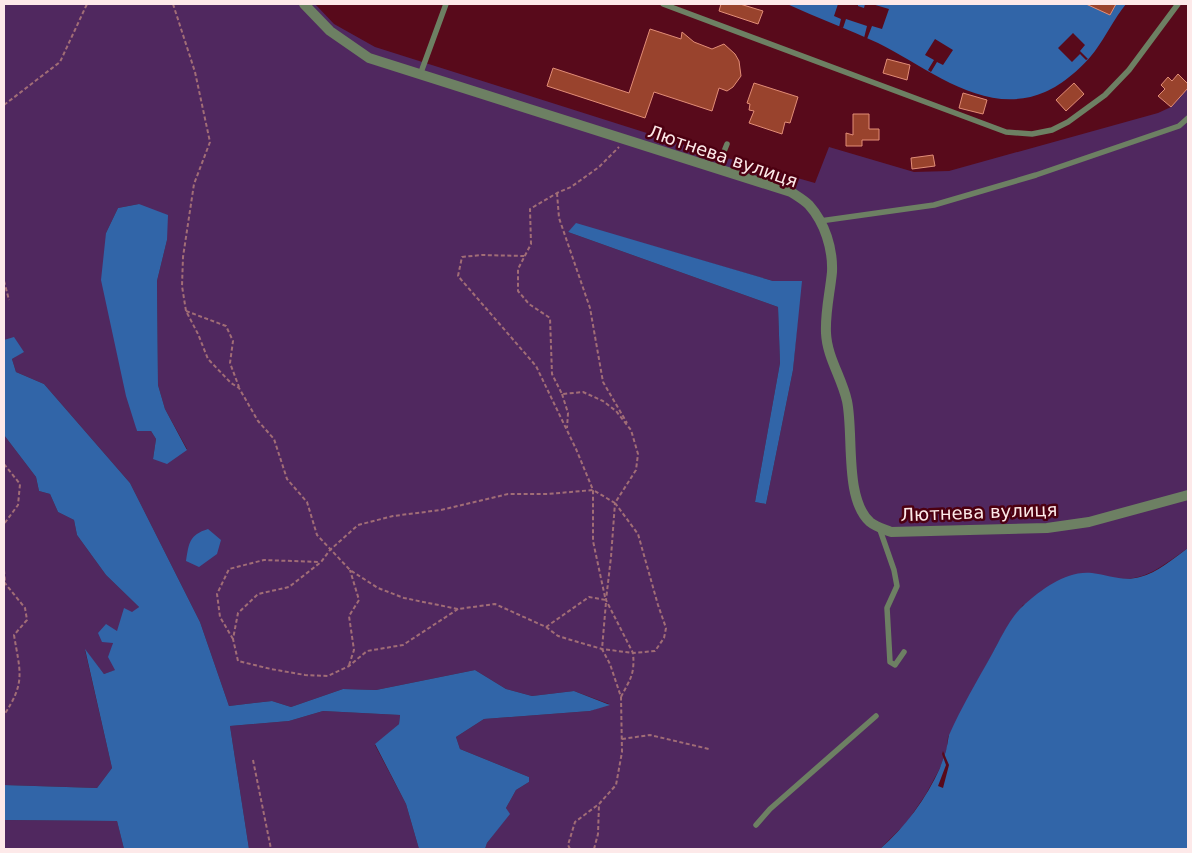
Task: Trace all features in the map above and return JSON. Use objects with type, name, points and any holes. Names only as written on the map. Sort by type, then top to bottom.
[{"type":"street","name":"Лютнева вулиця","points":[[304,4],[330,31],[369,58],[791,192],[808,204],[820,221],[826,236],[832,271],[825,320],[826,334],[828,350],[847,400],[851,437],[852,482],[862,511],[869,521],[879,527],[891,532],[1047,528],[1089,522],[1188,495]]},
{"type":"lane","points":[[420,75],[446,4]]},
{"type":"lane","points":[[663,4],[1006,132],[1032,134],[1052,130],[1068,122],[1105,95],[1129,70],[1178,4]]},
{"type":"lane","points":[[820,221],[934,205],[1045,172],[1179,126],[1188,118]]},
{"type":"lane","points":[[717,169],[727,144]]},
{"type":"lane","points":[[879,527],[886,552],[894,570],[897,586],[887,608],[890,662],[895,664],[904,652]]},
{"type":"lane","points":[[756,825],[770,809],[876,716]]},
{"type":"path","points":[[4,105],[60,62],[87,4]]},
{"type":"path","points":[[174,4],[195,72],[210,142],[194,184],[183,257],[182,286],[186,311],[208,359],[231,383],[239,388]]},
{"type":"path","points":[[566,429],[568,413],[562,394],[552,374],[550,318],[530,304],[518,291],[518,269],[530,244],[530,210],[557,193],[571,187],[599,167],[627,140]]},
{"type":"path","points":[[557,193],[559,218],[590,308],[604,382],[631,430],[638,454],[636,470],[615,503],[602,649],[610,664],[620,698],[622,752],[616,785],[599,804],[574,822],[568,844],[570,849]]},
{"type":"path","points":[[525,256],[482,255],[462,257],[458,276],[536,366],[594,490],[593,541],[606,600],[633,653],[634,668],[632,678],[620,698]]},
{"type":"path","points":[[4,281],[9,300]]},
{"type":"path","points":[[186,311],[226,326],[233,341],[230,363],[239,388],[258,421],[274,439],[287,478],[307,502],[317,535],[330,550],[350,570],[378,588],[404,598],[458,609],[495,604],[546,627],[558,636],[602,649],[633,653],[655,651],[664,638],[666,628],[638,534],[615,503],[594,490],[548,494],[508,494],[441,510],[393,516],[358,525],[330,550],[321,562],[289,587],[258,594],[238,613],[233,639]]},
{"type":"path","points":[[562,394],[583,392],[603,401],[616,412],[631,430]]},
{"type":"path","points":[[4,464],[20,484],[18,505],[4,524]]},
{"type":"path","points":[[321,562],[264,560],[229,569],[217,594],[220,617],[233,639],[238,661],[305,675],[328,676],[349,666],[367,650],[403,645],[458,609]]},
{"type":"path","points":[[4,570],[4,582],[25,608],[27,620],[14,635],[21,677],[18,691],[4,715]]},
{"type":"path","points":[[349,666],[354,650],[349,616],[359,600],[350,570]]},
{"type":"path","points":[[546,627],[589,598],[606,600]]},
{"type":"path","points":[[622,739],[650,735],[709,749]]},
{"type":"path","points":[[253,760],[271,849]]},
{"type":"path","points":[[594,849],[598,834],[599,804]]},
{"type":"shaded area","points":[[4,4],[315,4],[334,24],[375,47],[713,154],[815,183],[829,147],[914,172],[949,171],[1158,113],[1171,107],[1188,88],[1188,548],[1162,566],[1144,575],[1135,578],[1113,578],[1023,605],[1004,632],[948,737],[947,748],[940,768],[926,794],[907,822],[880,849],[485,849],[487,843],[509,814],[506,808],[516,790],[529,782],[529,777],[460,749],[456,737],[484,719],[590,711],[609,704],[574,691],[532,696],[506,689],[475,670],[376,690],[343,689],[291,707],[272,701],[229,706],[200,622],[130,483],[44,384],[16,372],[12,359],[23,352],[4,340]],"holes":[[[139,204],[167,240],[157,281],[158,385],[165,409],[187,449],[153,459],[156,439],[151,431],[137,431],[106,233],[118,208]],[[576,224],[773,281],[801,281],[793,370],[766,504],[755,502],[780,363],[778,307],[568,232]]]},
{"type":"shaded area","points":[[4,435],[36,477],[39,491],[50,494],[58,512],[74,520],[77,535],[106,575],[139,607],[123,622],[113,642],[116,670],[104,674],[85,650],[112,768],[97,788],[4,785]]},
{"type":"shaded area","points":[[323,711],[400,715],[399,724],[375,745],[406,804],[419,849],[249,849],[230,726],[289,721]]},
{"type":"shaded area","points":[[4,820],[117,821],[124,849],[4,849]]},
{"type":"water","points":[[787,4],[1126,4],[1090,57],[1065,80],[1045,92],[1023,98],[1001,99],[979,95],[958,87],[878,43]]},
{"type":"water","points":[[139,204],[168,215],[167,240],[157,281],[158,385],[165,409],[187,450],[167,464],[153,459],[156,439],[151,431],[137,431],[126,396],[101,280],[106,233],[118,208]]},
{"type":"water","points":[[576,223],[773,281],[802,281],[793,370],[766,504],[755,502],[780,363],[778,307],[568,232]]},
{"type":"water","points":[[14,337],[24,352],[12,359],[16,372],[44,384],[130,483],[200,622],[229,706],[272,701],[291,707],[343,689],[376,690],[475,670],[506,689],[532,696],[574,691],[610,705],[590,711],[484,719],[456,737],[460,749],[529,777],[529,782],[516,790],[506,808],[510,814],[487,843],[485,849],[419,849],[406,804],[375,744],[399,724],[400,715],[323,711],[289,721],[230,726],[249,849],[124,849],[117,821],[4,820],[4,785],[97,788],[112,768],[85,649],[104,674],[115,670],[108,657],[113,643],[102,642],[98,633],[106,624],[117,631],[124,608],[132,612],[139,607],[106,575],[77,535],[74,520],[58,512],[50,494],[39,491],[36,477],[4,435],[4,340]]},
{"type":"water","points":[[208,529],[221,540],[217,554],[199,567],[186,561],[188,549],[193,537]]},
{"type":"water","points":[[1188,548],[1188,849],[880,849],[906,822],[928,791],[940,768],[949,735],[959,715],[1006,628],[1025,604],[1039,592],[1073,574],[1092,573],[1122,578],[1140,577],[1159,569]]},
{"type":"pier","points":[[838,4],[858,4],[858,6],[864,8],[865,4],[872,4],[889,9],[882,29],[872,26],[867,39],[864,38],[867,26],[846,19],[843,28],[839,27],[841,19],[834,16]]},
{"type":"pier","points":[[1073,33],[1085,45],[1080,51],[1088,59],[1086,60],[1080,54],[1072,62],[1058,48]]},
{"type":"pier","points":[[935,39],[953,50],[943,65],[937,62],[931,72],[928,70],[934,60],[925,55]]},
{"type":"pier","points":[[943,751],[949,765],[943,788],[938,786],[946,765],[942,754]]},
{"type":"building","points":[[721,4],[740,4],[763,11],[758,24],[719,11]]},
{"type":"building","points":[[1086,4],[1116,4],[1110,15]]},
{"type":"building","points":[[650,29],[681,39],[682,32],[694,42],[712,49],[724,44],[735,54],[739,61],[741,76],[733,87],[727,91],[719,88],[712,111],[654,92],[645,118],[547,86],[553,68],[629,93]]},
{"type":"building","points":[[887,59],[910,65],[907,80],[883,73]]},
{"type":"building","points":[[1178,74],[1188,84],[1188,88],[1171,107],[1158,96],[1165,89],[1161,85],[1168,77],[1172,81]]},
{"type":"building","points":[[754,83],[798,97],[790,123],[785,122],[782,134],[749,123],[754,111],[749,110],[750,104],[747,103]]},
{"type":"building","points":[[1074,83],[1084,94],[1066,111],[1056,100]]},
{"type":"building","points":[[963,93],[987,100],[983,114],[959,108]]},
{"type":"building","points":[[853,114],[869,114],[869,129],[879,129],[879,140],[862,140],[862,146],[846,146],[846,133],[853,135]]},
{"type":"building","points":[[933,155],[935,166],[912,169],[911,158]]}]
